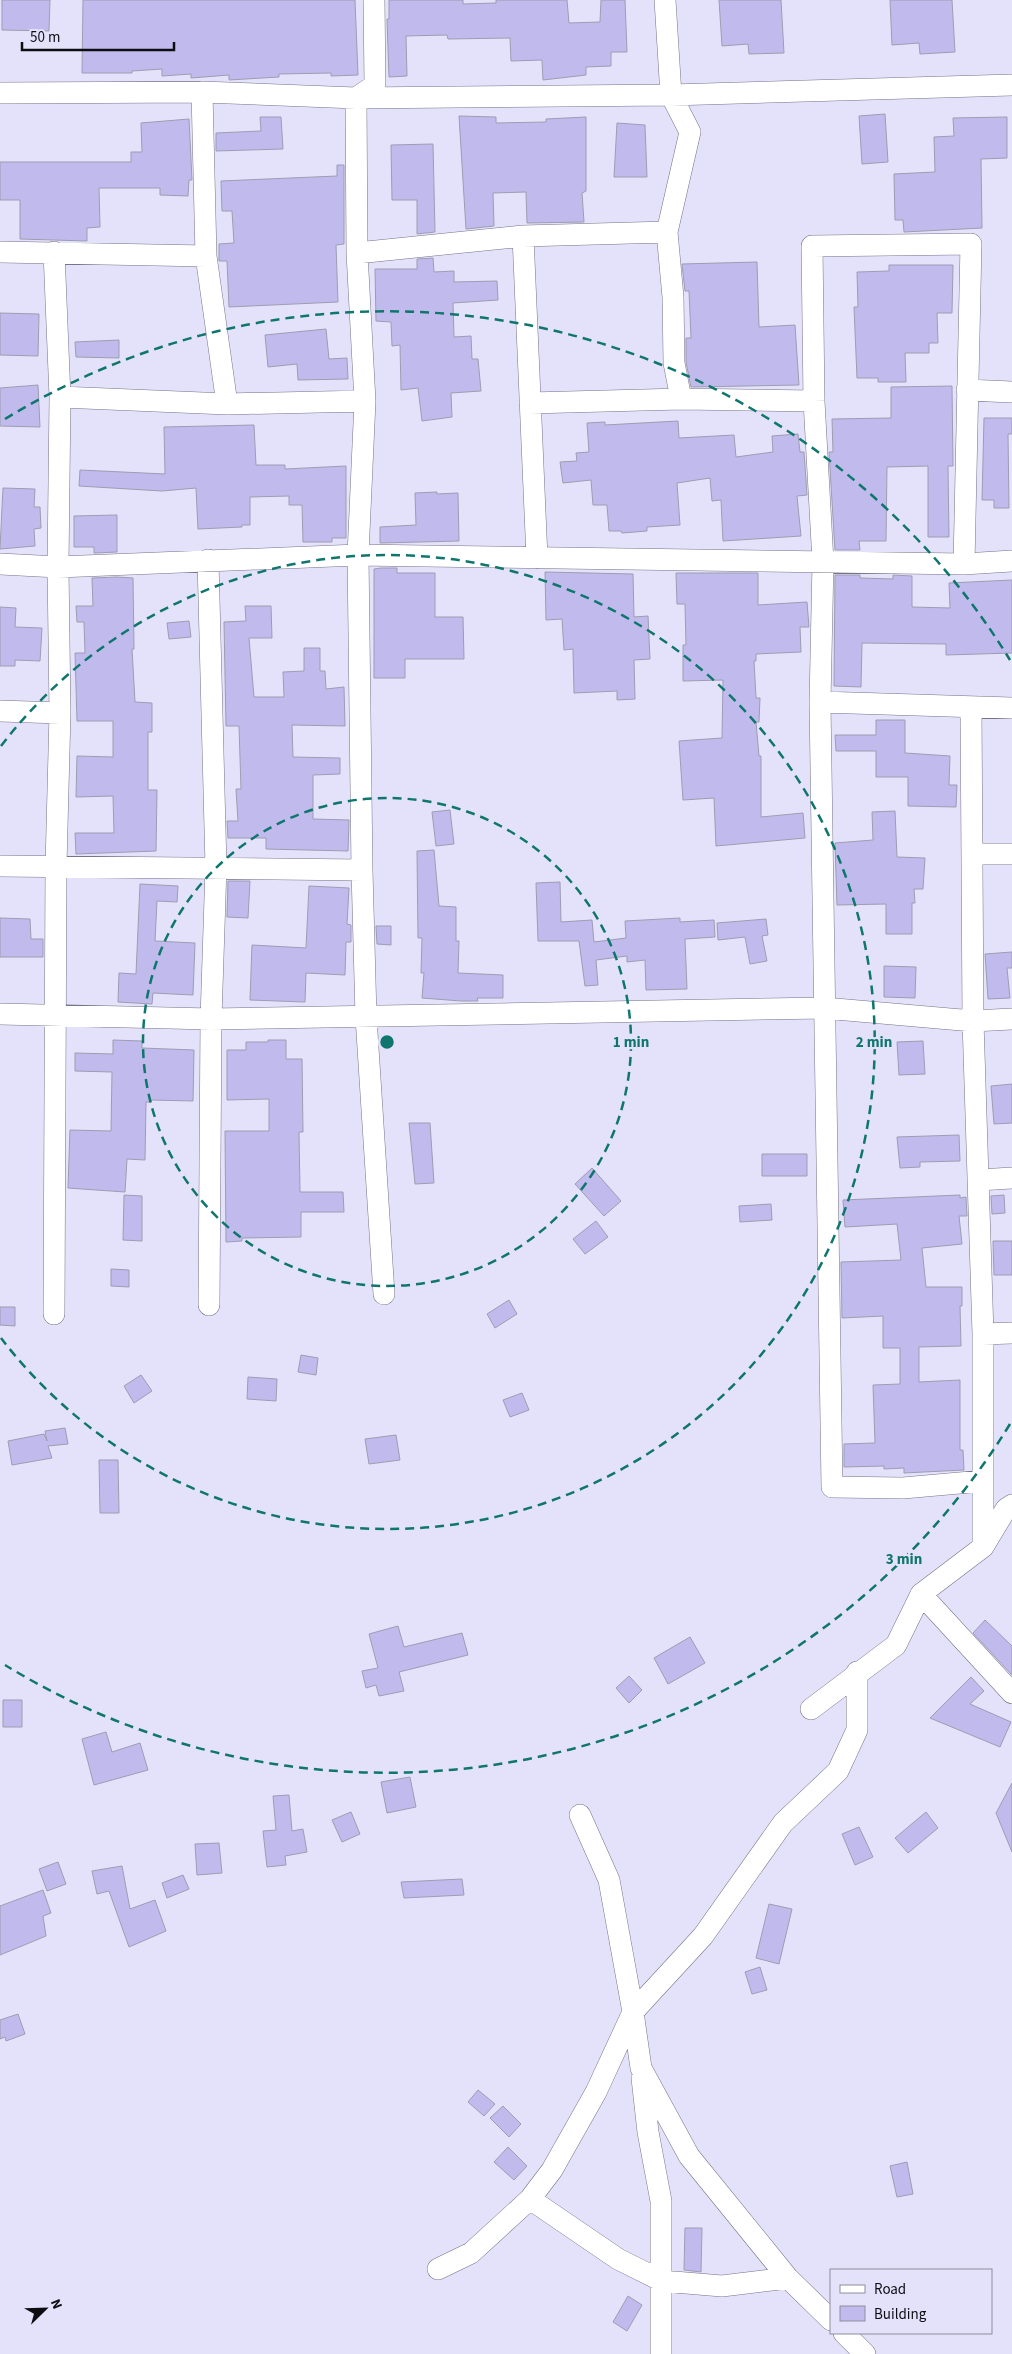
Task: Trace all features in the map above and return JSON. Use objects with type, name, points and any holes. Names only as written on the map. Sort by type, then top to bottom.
[{"type":"street","points":[[356,98],[375,85],[374,0]]},
{"type":"street","points":[[665,0],[671,96],[690,132],[667,232],[673,297],[674,363],[681,399]]},
{"type":"street","points":[[0,94],[202,92],[356,98],[671,96],[1012,85]]},
{"type":"street","points":[[202,92],[206,256],[226,404]]},
{"type":"street","points":[[356,98],[358,253],[365,401],[358,556],[362,870],[366,1017],[384,1294]]},
{"type":"street","points":[[358,253],[523,236],[667,232]]},
{"type":"street","points":[[523,236],[537,558]]},
{"type":"street","points":[[964,564],[971,244],[812,246],[814,402],[823,562],[820,702],[832,1487],[903,1488],[982,1481]]},
{"type":"street","points":[[0,252],[206,256]]},
{"type":"street","points":[[54,252],[60,397],[58,567],[60,713],[56,866],[54,1314]]},
{"type":"street","points":[[967,390],[1012,392]]},
{"type":"street","points":[[60,397],[226,404],[365,401]]},
{"type":"street","points":[[530,403],[681,399],[814,402]]},
{"type":"street","points":[[0,564],[58,567],[358,556],[964,564],[1012,561]]},
{"type":"street","points":[[208,560],[216,867],[211,1019],[209,1305]]},
{"type":"street","points":[[820,702],[1012,708]]},
{"type":"street","points":[[971,707],[974,854],[973,1020],[983,1334],[982,1547]]},
{"type":"street","points":[[0,711],[60,713]]},
{"type":"street","points":[[974,854],[1012,854]]},
{"type":"street","points":[[0,866],[362,870]]},
{"type":"street","points":[[0,1014],[211,1019],[824,1008],[973,1020],[1012,1019]]},
{"type":"street","points":[[979,1180],[1012,1178]]},
{"type":"street","points":[[983,1334],[1012,1333]]},
{"type":"street","points":[[811,1708],[857,1672],[896,1645],[921,1594],[982,1547],[1006,1509],[1012,1505]]},
{"type":"street","points":[[921,1594],[1012,1693]]},
{"type":"street","points":[[438,2269],[471,2253],[530,2199],[552,2170],[596,2092],[633,2012],[703,1936],[783,1823],[838,1771],[857,1730],[857,1672]]},
{"type":"street","points":[[580,1815],[608,1880],[633,2012],[648,2132],[661,2201],[661,2354]]},
{"type":"street","points":[[641,2068],[689,2156],[788,2278],[830,2319]]},
{"type":"street","points":[[530,2199],[618,2259],[662,2281],[722,2286],[788,2278]]},
{"type":"street","points":[[845,2334],[865,2354]]},
{"type":"building","points":[[2,0],[50,0],[49,31],[2,30]]},
{"type":"building","points":[[83,0],[355,0],[358,75],[331,76],[331,73],[279,74],[279,77],[229,80],[229,75],[191,78],[191,74],[162,76],[162,69],[132,71],[132,73],[82,73]]},
{"type":"building","points":[[389,0],[463,0],[463,4],[496,3],[496,0],[567,0],[569,23],[600,22],[601,0],[625,0],[627,52],[611,52],[611,66],[586,67],[586,75],[543,80],[542,60],[511,61],[510,38],[448,39],[447,35],[406,36],[407,76],[389,77],[387,19],[389,19]]},
{"type":"building","points":[[719,0],[781,0],[784,53],[749,54],[748,44],[722,46]]},
{"type":"building","points":[[890,0],[952,0],[955,52],[920,54],[919,43],[892,45]]},
{"type":"building","points":[[885,114],[888,162],[862,164],[859,116]]},
{"type":"building","points":[[459,116],[496,117],[496,123],[546,122],[546,119],[586,117],[586,191],[582,193],[584,222],[527,223],[526,192],[493,193],[494,226],[466,229]]},
{"type":"building","points":[[260,117],[281,117],[283,149],[216,151],[216,133],[261,131]]},
{"type":"building","points":[[1007,117],[1007,158],[981,159],[982,228],[904,232],[903,220],[895,220],[894,174],[935,172],[934,137],[954,136],[953,118]]},
{"type":"building","points":[[189,119],[192,180],[189,180],[188,196],[160,195],[160,188],[99,188],[100,227],[87,228],[87,241],[20,239],[20,200],[0,200],[0,162],[131,162],[131,152],[142,152],[141,123]]},
{"type":"building","points":[[617,123],[645,125],[647,177],[614,177]]},
{"type":"building","points":[[433,144],[435,232],[417,234],[417,200],[392,200],[391,145]]},
{"type":"building","points":[[337,165],[344,165],[344,244],[336,245],[338,302],[229,307],[227,261],[219,261],[219,244],[234,243],[232,211],[222,211],[221,181],[337,176]]},
{"type":"building","points":[[433,258],[434,272],[454,271],[454,282],[497,281],[498,300],[453,303],[454,337],[471,336],[472,359],[478,359],[481,391],[451,393],[452,417],[422,421],[418,388],[401,390],[400,345],[392,346],[391,322],[376,321],[375,269],[417,269],[417,259]]},
{"type":"building","points":[[757,262],[759,327],[795,325],[799,385],[691,387],[686,362],[686,338],[691,338],[689,291],[685,291],[682,264]]},
{"type":"building","points":[[889,265],[953,265],[952,313],[937,313],[938,343],[929,343],[929,353],[905,353],[906,382],[878,382],[878,378],[857,378],[854,307],[858,307],[857,272],[889,271]]},
{"type":"building","points":[[0,313],[39,314],[38,356],[0,355]]},
{"type":"building","points":[[326,329],[329,359],[347,358],[348,379],[298,380],[297,364],[268,367],[265,335]]},
{"type":"building","points":[[119,340],[119,358],[76,357],[75,342]]},
{"type":"building","points":[[38,385],[40,427],[0,426],[0,388]]},
{"type":"building","points":[[952,386],[953,466],[948,466],[949,537],[928,537],[928,466],[887,467],[886,541],[859,541],[860,550],[835,550],[829,452],[833,452],[832,419],[891,418],[891,387]]},
{"type":"building","points":[[984,418],[1012,418],[1012,434],[1008,434],[1009,508],[994,508],[994,500],[982,500]]},
{"type":"building","points":[[678,421],[679,438],[734,435],[736,457],[773,452],[772,436],[798,434],[800,452],[804,452],[807,495],[797,496],[801,536],[723,541],[721,500],[712,501],[710,478],[677,483],[680,525],[647,527],[647,531],[622,533],[621,531],[609,531],[607,505],[593,505],[591,480],[563,483],[560,462],[577,461],[576,453],[589,452],[587,423],[605,422],[605,425]]},
{"type":"building","points":[[254,425],[256,465],[285,465],[285,469],[346,466],[346,538],[332,538],[332,542],[303,542],[302,505],[289,505],[289,496],[250,497],[250,525],[198,529],[196,488],[162,491],[79,486],[80,470],[165,474],[164,427]]},
{"type":"building","points":[[3,488],[35,489],[34,507],[40,507],[41,528],[34,529],[35,546],[0,549]]},
{"type":"building","points":[[437,492],[437,494],[458,493],[459,541],[380,543],[380,527],[416,525],[415,493]]},
{"type":"building","points":[[117,515],[117,552],[94,553],[94,547],[74,547],[74,516]]},
{"type":"building","points":[[397,568],[397,573],[435,573],[435,617],[463,617],[464,659],[405,659],[405,678],[374,678],[374,569]]},
{"type":"building","points":[[545,572],[633,574],[634,617],[648,616],[650,659],[634,660],[635,699],[617,700],[617,691],[574,693],[573,649],[564,650],[562,619],[546,620]]},
{"type":"building","points":[[676,573],[758,573],[758,605],[807,602],[809,627],[800,627],[801,652],[756,654],[756,661],[754,661],[756,698],[760,698],[759,722],[756,722],[759,756],[761,756],[761,817],[803,813],[805,838],[716,846],[714,798],[683,800],[679,741],[722,738],[723,680],[683,681],[683,645],[686,645],[685,604],[677,604]]},
{"type":"building","points":[[835,575],[860,575],[860,578],[893,579],[893,575],[912,576],[912,607],[950,608],[949,583],[1012,580],[1012,653],[946,655],[946,644],[862,643],[861,687],[834,686]]},
{"type":"building","points":[[92,578],[133,578],[134,649],[132,649],[135,702],[152,703],[152,732],[148,732],[148,790],[157,790],[156,851],[76,854],[75,833],[114,833],[113,796],[76,797],[77,756],[113,757],[113,721],[77,721],[75,653],[85,653],[84,622],[77,622],[76,606],[93,606]]},
{"type":"building","points":[[245,606],[271,606],[272,638],[249,638],[254,697],[284,697],[283,672],[304,671],[304,648],[320,648],[320,671],[325,671],[326,689],[344,687],[345,726],[292,725],[293,757],[340,758],[340,774],[313,775],[313,819],[349,820],[348,851],[266,849],[266,838],[228,838],[227,821],[238,821],[236,789],[241,789],[239,726],[226,726],[224,622],[246,621]]},
{"type":"building","points":[[0,607],[16,608],[15,627],[42,628],[40,661],[15,660],[15,666],[0,666]]},
{"type":"building","points":[[189,621],[191,637],[169,639],[167,623]]},
{"type":"building","points":[[876,720],[905,720],[905,753],[950,756],[949,785],[957,785],[956,807],[908,806],[908,777],[876,777],[876,751],[836,751],[835,735],[876,735]]},
{"type":"building","points":[[450,810],[454,844],[436,846],[432,812]]},
{"type":"building","points":[[895,811],[897,857],[925,858],[923,889],[914,889],[915,903],[912,903],[912,934],[886,934],[886,904],[837,905],[835,843],[873,840],[872,812]]},
{"type":"building","points":[[434,850],[439,906],[456,907],[456,941],[459,941],[458,973],[503,975],[503,998],[477,998],[478,1001],[461,1001],[422,998],[424,973],[421,973],[422,938],[418,938],[417,851]]},
{"type":"building","points":[[228,881],[250,881],[248,918],[227,917]]},
{"type":"building","points":[[560,882],[561,922],[592,920],[594,942],[626,938],[625,921],[680,918],[680,922],[714,920],[715,937],[685,939],[687,989],[646,990],[645,960],[627,962],[627,956],[596,960],[598,985],[585,986],[579,941],[538,941],[536,883]]},
{"type":"building","points":[[140,884],[178,886],[177,902],[157,901],[155,941],[195,943],[193,995],[153,993],[152,1004],[118,1002],[119,973],[136,974]]},
{"type":"building","points":[[309,886],[349,888],[347,924],[351,925],[351,942],[346,942],[345,975],[306,973],[305,1002],[250,1000],[252,945],[306,948]]},
{"type":"building","points":[[0,918],[30,919],[31,939],[43,939],[43,957],[0,957]]},
{"type":"building","points":[[766,919],[768,935],[762,936],[767,961],[750,964],[745,937],[718,940],[717,923]]},
{"type":"building","points":[[376,926],[391,926],[391,945],[377,944]]},
{"type":"building","points":[[1012,952],[1012,968],[1007,968],[1010,998],[988,999],[985,954]]},
{"type":"building","points":[[884,966],[916,967],[915,998],[884,997]]},
{"type":"building","points":[[113,1040],[142,1041],[142,1048],[194,1050],[193,1101],[151,1100],[151,1102],[146,1102],[145,1160],[127,1159],[125,1192],[68,1188],[70,1130],[111,1131],[112,1072],[75,1071],[75,1053],[113,1054]]},
{"type":"building","points":[[268,1040],[286,1040],[286,1059],[302,1059],[303,1132],[299,1132],[300,1192],[343,1192],[344,1212],[301,1212],[301,1237],[242,1238],[242,1241],[226,1242],[225,1131],[269,1131],[269,1099],[227,1100],[227,1050],[246,1050],[246,1042],[268,1042]]},
{"type":"building","points":[[923,1041],[925,1074],[899,1075],[897,1042]]},
{"type":"building","points":[[1012,1084],[1012,1123],[994,1124],[991,1086]]},
{"type":"building","points":[[409,1123],[430,1123],[434,1183],[415,1184]]},
{"type":"building","points":[[959,1135],[960,1161],[920,1162],[920,1167],[900,1168],[897,1137]]},
{"type":"building","points":[[762,1154],[807,1154],[807,1176],[762,1176]]},
{"type":"building","points":[[592,1168],[621,1201],[604,1216],[575,1184]]},
{"type":"building","points":[[124,1195],[142,1196],[142,1241],[123,1240]]},
{"type":"building","points":[[960,1195],[960,1198],[966,1197],[967,1216],[959,1216],[962,1244],[922,1248],[926,1287],[962,1287],[962,1306],[960,1306],[961,1346],[919,1347],[919,1382],[960,1380],[960,1450],[963,1450],[964,1470],[904,1473],[904,1468],[884,1469],[884,1466],[844,1467],[844,1444],[875,1443],[873,1385],[900,1384],[900,1348],[883,1348],[883,1316],[842,1318],[841,1262],[901,1260],[897,1224],[845,1227],[843,1200]]},
{"type":"building","points":[[1004,1195],[1005,1213],[992,1214],[991,1196]]},
{"type":"building","points":[[771,1204],[772,1220],[740,1222],[739,1206]]},
{"type":"building","points":[[596,1221],[608,1237],[585,1254],[573,1239]]},
{"type":"building","points":[[993,1241],[1012,1241],[1012,1275],[994,1275]]},
{"type":"building","points":[[111,1269],[129,1270],[129,1287],[111,1286]]},
{"type":"building","points":[[509,1300],[517,1314],[495,1328],[487,1314]]},
{"type":"building","points":[[0,1307],[15,1307],[15,1326],[0,1325]]},
{"type":"building","points":[[301,1355],[318,1358],[316,1375],[298,1372]]},
{"type":"building","points":[[141,1375],[152,1391],[134,1403],[124,1386]]},
{"type":"building","points":[[248,1377],[277,1379],[276,1401],[247,1399]]},
{"type":"building","points":[[522,1393],[529,1410],[510,1417],[503,1400]]},
{"type":"building","points":[[65,1428],[68,1444],[48,1446],[52,1458],[12,1465],[8,1441],[44,1434],[47,1441],[45,1431]]},
{"type":"building","points":[[396,1435],[400,1460],[369,1464],[365,1439]]},
{"type":"building","points":[[99,1460],[118,1460],[119,1513],[100,1513]]},
{"type":"building","points":[[985,1620],[1012,1646],[1012,1675],[973,1633]]},
{"type":"building","points":[[398,1626],[404,1647],[462,1633],[468,1655],[399,1672],[404,1691],[379,1696],[376,1685],[366,1688],[362,1671],[378,1668],[369,1634]]},
{"type":"building","points":[[690,1637],[705,1663],[668,1684],[654,1658]]},
{"type":"building","points":[[629,1676],[642,1690],[629,1703],[616,1688]]},
{"type":"building","points":[[971,1677],[984,1691],[970,1704],[1011,1722],[1000,1747],[930,1718]]},
{"type":"building","points":[[3,1700],[22,1700],[22,1727],[3,1727]]},
{"type":"building","points":[[106,1732],[112,1752],[140,1743],[148,1770],[94,1785],[82,1739]]},
{"type":"building","points":[[410,1777],[416,1807],[387,1813],[381,1782]]},
{"type":"building","points":[[1012,1783],[1012,1852],[996,1813]]},
{"type":"building","points":[[289,1795],[292,1831],[303,1829],[307,1852],[285,1856],[286,1865],[267,1867],[263,1831],[276,1830],[273,1796]]},
{"type":"building","points":[[351,1812],[360,1834],[342,1842],[332,1820]]},
{"type":"building","points":[[926,1812],[938,1828],[908,1853],[895,1838]]},
{"type":"building","points":[[859,1827],[873,1857],[855,1865],[842,1834]]},
{"type":"building","points":[[219,1843],[222,1873],[197,1875],[195,1844]]},
{"type":"building","points":[[58,1862],[66,1884],[47,1891],[39,1869]]},
{"type":"building","points":[[122,1866],[130,1909],[155,1900],[166,1931],[129,1947],[109,1891],[97,1894],[92,1871]]},
{"type":"building","points":[[183,1875],[189,1889],[167,1898],[162,1883]]},
{"type":"building","points":[[462,1879],[464,1895],[404,1898],[401,1882]]},
{"type":"building","points":[[43,1890],[51,1913],[43,1916],[46,1936],[0,1955],[0,1906]]},
{"type":"building","points":[[769,1904],[792,1909],[779,1964],[756,1958]]},
{"type":"building","points":[[760,1967],[767,1990],[752,1994],[745,1972]]},
{"type":"building","points":[[18,2014],[25,2034],[6,2041],[5,2037],[0,2039],[0,2020]]},
{"type":"building","points":[[478,2090],[495,2104],[484,2116],[468,2102]]},
{"type":"building","points":[[503,2106],[521,2124],[509,2137],[490,2118]]},
{"type":"building","points":[[508,2147],[527,2166],[514,2180],[494,2162]]},
{"type":"building","points":[[907,2162],[913,2194],[897,2197],[890,2166]]},
{"type":"building","points":[[685,2228],[702,2228],[701,2272],[684,2270]]},
{"type":"building","points":[[628,2296],[642,2305],[627,2331],[613,2322]]}]
